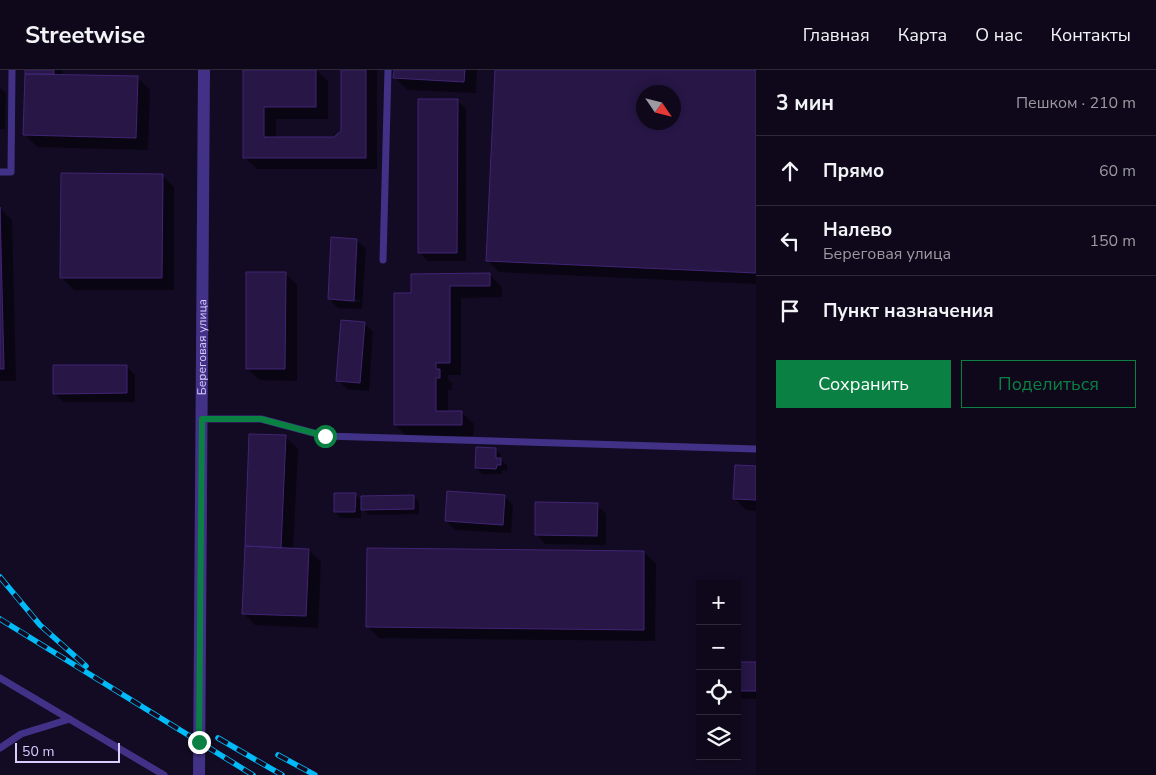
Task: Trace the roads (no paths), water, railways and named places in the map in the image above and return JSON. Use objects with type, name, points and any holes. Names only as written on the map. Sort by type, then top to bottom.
[{"type":"street","name":"Береговая улица","points":[[199,775],[204,70]]},
{"type":"lane","points":[[0,172],[11,172],[12,70]]},
{"type":"lane","points":[[384,260],[388,70]]},
{"type":"lane","points":[[202,419],[261,419],[325,436],[756,449]]},
{"type":"lane","points":[[0,678],[164,775]]},
{"type":"lane","points":[[0,748],[21,734],[70,719]]},
{"type":"railway","points":[[0,577],[40,625],[86,666]]},
{"type":"railway","points":[[0,619],[253,775]]},
{"type":"railway","points":[[218,738],[282,775]]},
{"type":"railway","points":[[278,755],[315,775]]}]
